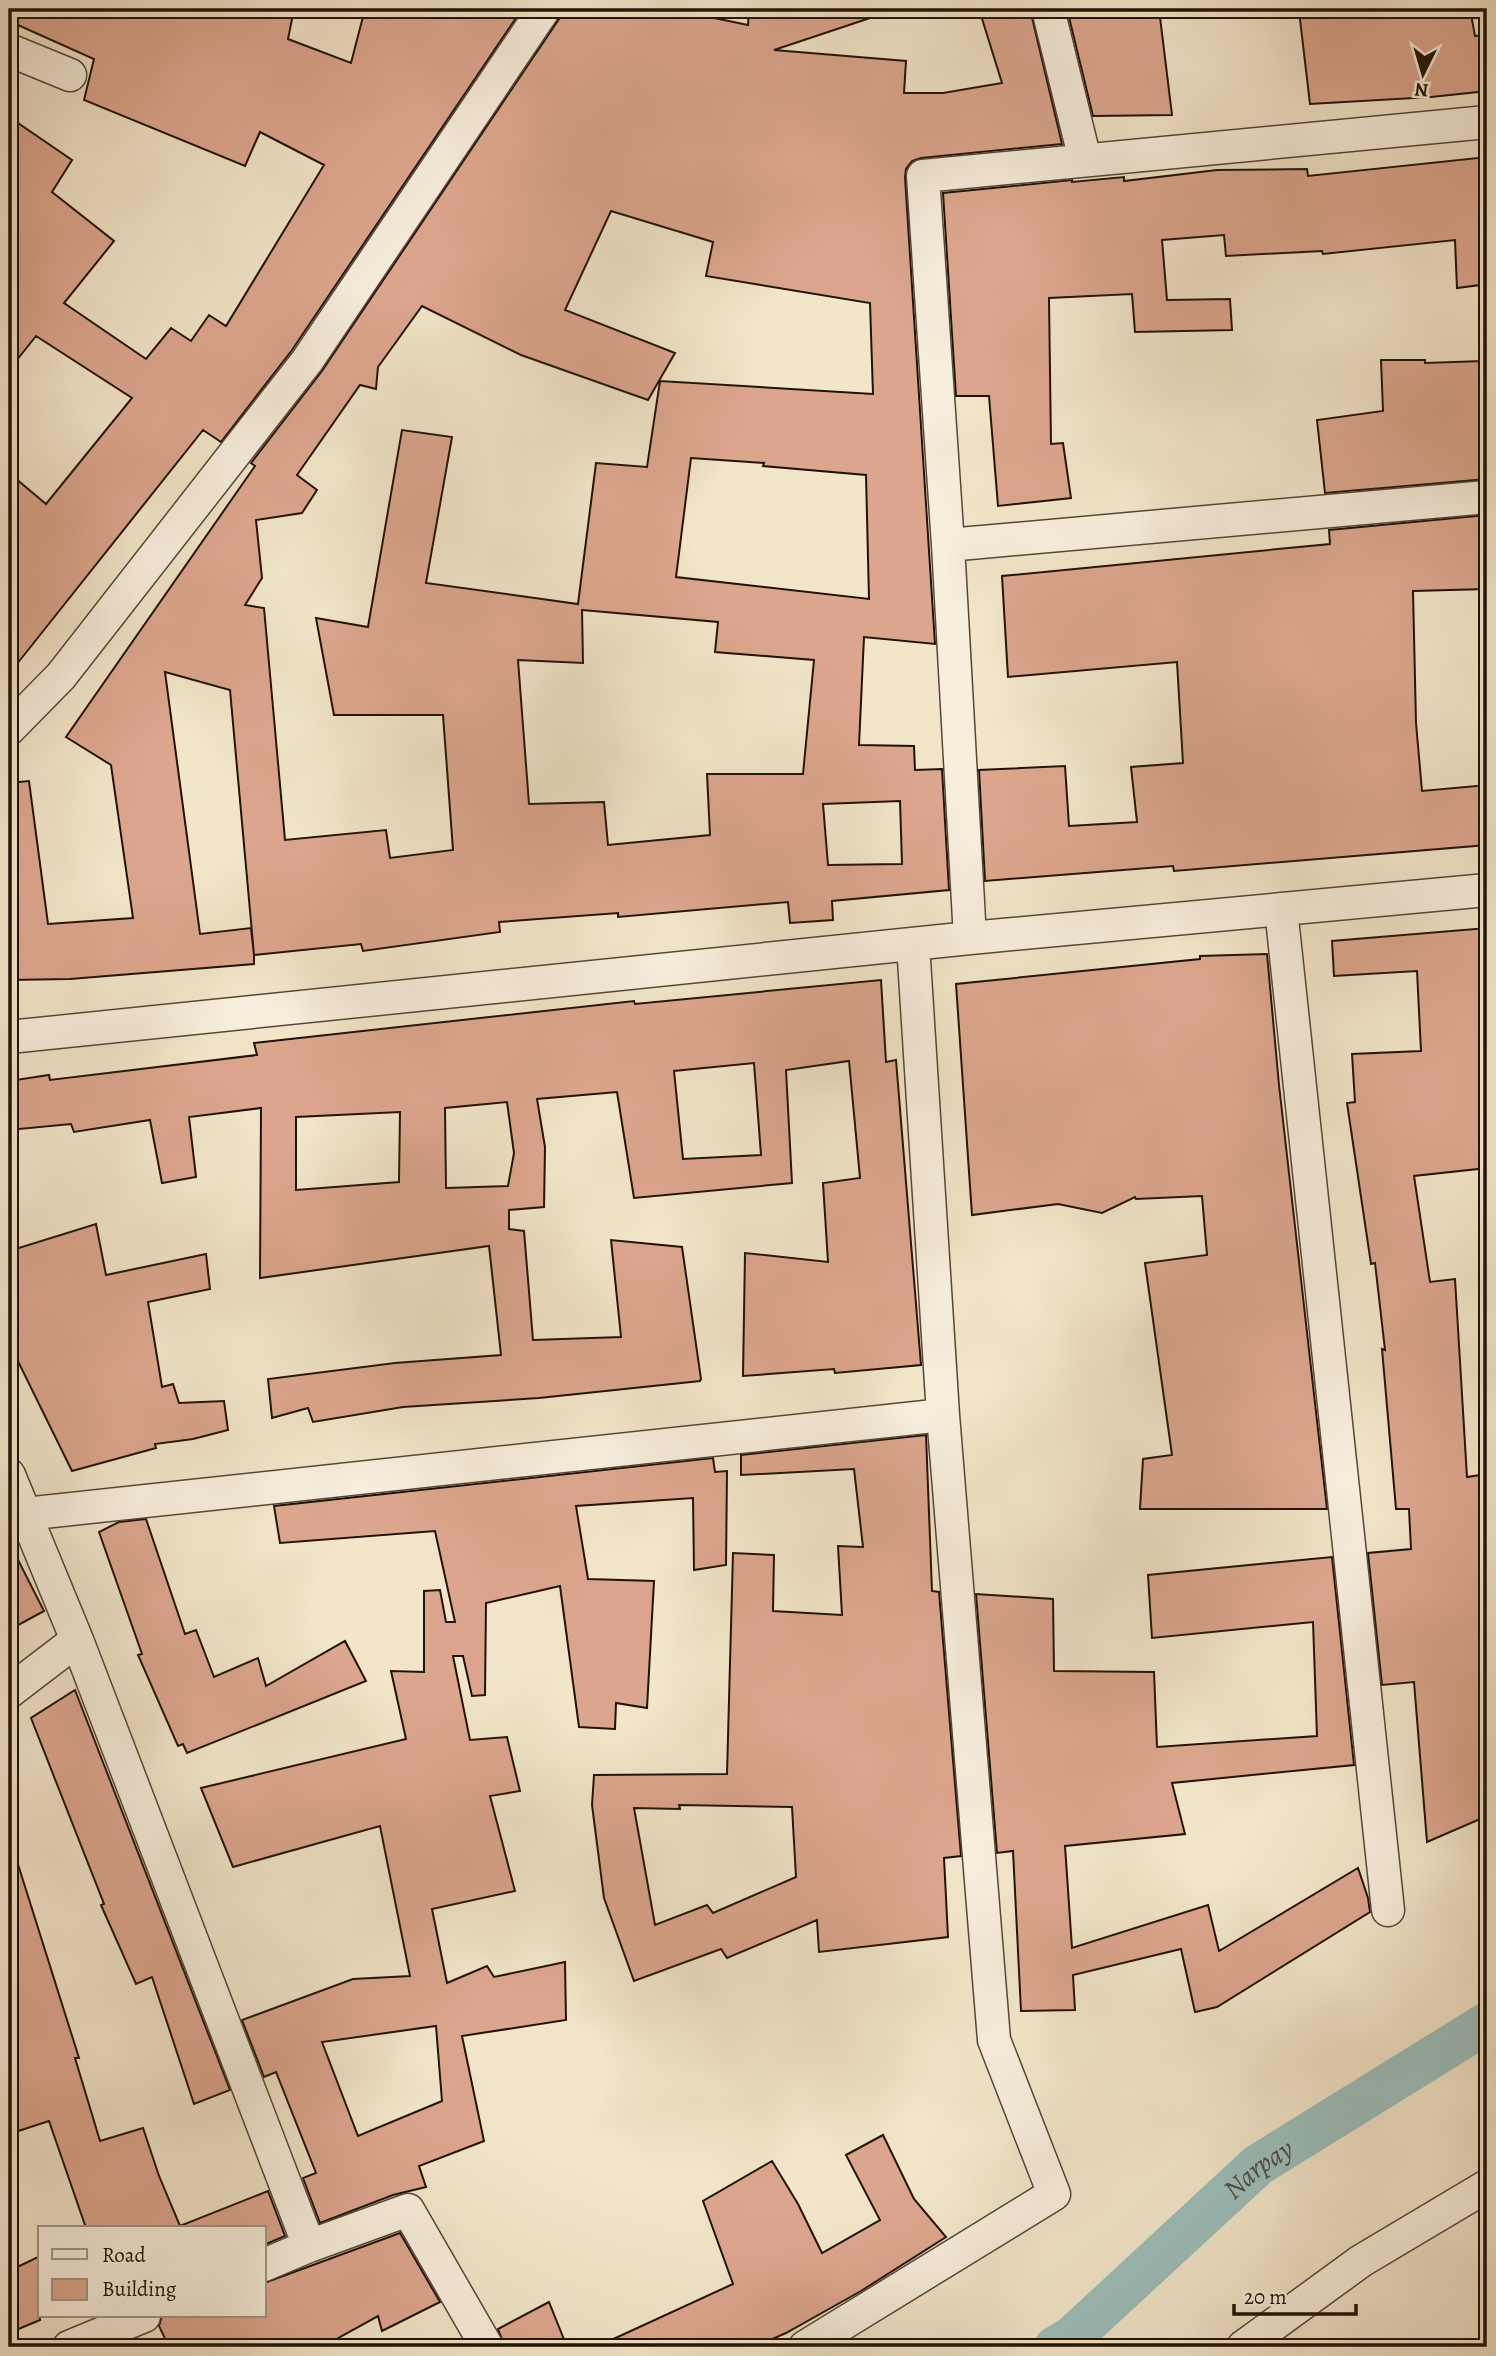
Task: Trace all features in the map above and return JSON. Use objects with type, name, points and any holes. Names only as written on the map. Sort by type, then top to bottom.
[{"type":"street","points":[[9,729],[61,676],[307,361],[544,9]]},
{"type":"street","points":[[1048,9],[1086,160]]},
{"type":"street","points":[[9,50],[70,75]]},
{"type":"street","points":[[970,938],[948,545],[923,176],[1487,122]]},
{"type":"street","points":[[948,545],[1487,497]]},
{"type":"street","points":[[9,1037],[970,938],[1487,890]]},
{"type":"street","points":[[1281,909],[1388,1910]]},
{"type":"street","points":[[805,2347],[1054,2194],[995,2040],[943,1415],[912,944]]},
{"type":"street","points":[[25,1514],[943,1415]]},
{"type":"street","points":[[9,1475],[77,1640],[309,2246]]},
{"type":"street","points":[[9,1692],[77,1640]]},
{"type":"street","points":[[1243,2347],[1361,2261],[1487,2186]]},
{"type":"street","points":[[266,2264],[408,2210],[487,2347]]},
{"type":"street","points":[[69,2347],[139,2318]]},
{"type":"building","points":[[9,9],[294,9],[288,39],[351,63],[365,9],[522,9],[292,350],[221,442],[203,430],[9,674],[9,473],[46,504],[132,398],[36,336],[9,370],[9,117],[72,160],[52,192],[114,241],[64,303],[146,359],[171,328],[191,341],[209,315],[226,326],[324,165],[260,132],[245,166],[84,100],[94,59],[9,21]]},
{"type":"building","points":[[562,9],[689,9],[695,14],[748,25],[749,9],[878,9],[879,15],[774,50],[906,61],[904,93],[943,93],[1002,83],[979,9],[1030,9],[1062,144],[921,158],[912,161],[906,169],[905,177],[935,644],[864,637],[859,745],[914,746],[915,770],[942,769],[949,890],[832,901],[833,920],[790,923],[788,902],[618,917],[618,913],[499,922],[500,932],[363,951],[361,944],[254,955],[254,964],[70,979],[9,980],[9,783],[29,781],[48,924],[133,918],[111,765],[66,737],[255,466],[251,463],[322,371],[559,19]],"holes":[[[611,211],[713,242],[706,276],[870,303],[873,394],[660,381],[647,467],[596,463],[578,604],[426,583],[452,437],[402,430],[368,627],[316,618],[334,715],[443,715],[453,850],[390,858],[386,830],[285,840],[264,608],[245,605],[262,578],[256,520],[302,513],[317,490],[297,475],[360,385],[376,389],[378,367],[422,306],[521,355],[648,400],[675,353],[565,310]],[[691,458],[866,475],[869,599],[676,577]],[[582,610],[718,622],[715,652],[814,660],[803,774],[707,774],[710,835],[608,845],[604,802],[529,804],[518,660],[583,663]],[[165,672],[230,690],[254,955],[251,928],[200,934]],[[900,801],[902,864],[828,865],[823,804]]]},
{"type":"building","points":[[1067,9],[1159,9],[1172,115],[1093,116]]},
{"type":"building","points":[[1470,9],[1475,36],[1487,35],[1487,91],[1310,104],[1299,11]]},
{"type":"building","points":[[1487,157],[1487,284],[1457,288],[1455,240],[1323,254],[1322,251],[1226,256],[1224,235],[1162,240],[1167,300],[1230,299],[1232,330],[1135,332],[1132,294],[1049,298],[1051,444],[1063,443],[1071,498],[998,506],[989,396],[956,396],[943,193],[1072,180],[1124,177],[1124,181],[1217,170],[1307,169],[1308,176]]},
{"type":"building","points":[[1381,360],[1425,360],[1425,363],[1483,361],[1487,393],[1487,479],[1325,493],[1317,420],[1383,411]]},
{"type":"building","points":[[1487,515],[1487,589],[1413,591],[1416,723],[1422,791],[1487,785],[1487,845],[1174,871],[1173,866],[985,881],[979,770],[1065,766],[1069,826],[1137,822],[1131,767],[1183,763],[1177,662],[1008,677],[1002,576],[1330,544],[1329,530]]},
{"type":"building","points":[[1487,928],[1487,1168],[1414,1176],[1430,1282],[1455,1279],[1467,1477],[1487,1474],[1487,1816],[1427,1842],[1414,1682],[1382,1685],[1368,1553],[1411,1549],[1409,1509],[1396,1509],[1382,1349],[1385,1350],[1375,1263],[1371,1264],[1347,1103],[1355,1102],[1352,1054],[1421,1051],[1417,971],[1334,976],[1332,941]]},
{"type":"building","points":[[1267,954],[1279,1085],[1327,1509],[1140,1509],[1143,1459],[1172,1455],[1145,1263],[1207,1255],[1202,1196],[1135,1197],[1102,1213],[1058,1204],[972,1215],[956,984],[1200,959],[1200,956]]},
{"type":"building","points":[[881,980],[886,1062],[896,1060],[921,1365],[835,1373],[834,1369],[743,1376],[745,1253],[828,1262],[823,1183],[860,1178],[849,1061],[786,1070],[792,1183],[634,1198],[617,1092],[537,1099],[545,1147],[544,1207],[509,1210],[509,1229],[524,1231],[533,1340],[621,1337],[611,1240],[682,1247],[700,1381],[539,1398],[403,1407],[313,1422],[308,1408],[272,1418],[268,1379],[395,1363],[501,1355],[489,1246],[260,1278],[261,1108],[189,1117],[196,1177],[162,1183],[150,1120],[74,1132],[71,1124],[9,1130],[9,1081],[49,1075],[50,1080],[257,1055],[254,1043],[634,1001],[635,1004]],"holes":[[[754,1063],[761,1155],[683,1159],[674,1071]],[[507,1102],[514,1153],[508,1186],[446,1188],[445,1108]],[[400,1112],[399,1182],[296,1190],[296,1117]]]},
{"type":"building","points":[[96,1224],[106,1275],[206,1254],[210,1289],[148,1302],[162,1387],[173,1384],[179,1403],[224,1401],[228,1430],[193,1439],[155,1444],[156,1448],[72,1471],[9,1343],[9,1251]]},
{"type":"building","points":[[926,1435],[932,1591],[939,1592],[961,1856],[944,1858],[948,1937],[819,1952],[817,1920],[727,1958],[721,1949],[634,1981],[604,1898],[592,1805],[594,1775],[727,1774],[733,1553],[774,1555],[773,1611],[842,1615],[838,1546],[863,1547],[854,1469],[741,1475],[741,1455]],"holes":[[[679,1805],[792,1807],[796,1877],[713,1913],[707,1905],[655,1925],[634,1808],[680,1809]]]},
{"type":"building","points":[[713,1458],[715,1472],[727,1471],[726,1565],[694,1570],[693,1498],[576,1506],[588,1579],[654,1581],[647,1708],[616,1703],[615,1729],[579,1727],[560,1586],[486,1603],[485,1695],[472,1696],[463,1656],[453,1656],[470,1740],[507,1737],[520,1791],[490,1796],[515,1891],[432,1909],[447,1983],[487,1966],[494,1977],[565,1962],[566,2020],[462,2036],[484,2141],[419,2166],[426,2187],[393,2195],[320,2223],[303,2178],[316,2173],[276,2072],[264,2077],[242,2020],[353,1979],[410,1976],[380,1826],[233,1867],[201,1788],[406,1739],[391,1671],[424,1672],[424,1591],[440,1590],[446,1622],[455,1622],[435,1531],[280,1543],[274,1506]],"holes":[[[436,2026],[442,2101],[358,2136],[322,2042]]]},
{"type":"building","points":[[146,1519],[185,1634],[196,1630],[214,1677],[258,1658],[266,1686],[345,1641],[366,1681],[187,1753],[183,1744],[178,1746],[138,1655],[142,1654],[99,1532],[119,1522]]},
{"type":"building","points":[[9,1542],[44,1611],[9,1630]]},
{"type":"building","points":[[1332,1557],[1354,1765],[1172,1783],[1185,1834],[1065,1846],[1072,1948],[1208,1905],[1219,1951],[1358,1868],[1370,1912],[1217,2007],[1195,2012],[1181,1949],[1073,1975],[1075,2010],[1021,2011],[1013,1851],[997,1853],[976,1594],[1053,1599],[1054,1671],[1154,1672],[1157,1747],[1317,1736],[1313,1622],[1152,1638],[1148,1575]]},
{"type":"building","points":[[75,1690],[230,2090],[194,2104],[152,1977],[136,1984],[101,1905],[104,1904],[31,1718]]},
{"type":"building","points":[[16,1858],[79,2058],[75,2058],[100,2141],[143,2128],[180,2226],[85,2226],[49,2121],[9,2134],[9,1859]]},
{"type":"building","points":[[883,2135],[914,2199],[946,2237],[861,2291],[786,2333],[754,2347],[596,2347],[733,2284],[703,2201],[772,2161],[798,2204],[822,2253],[880,2220],[846,2155]]},
{"type":"building","points":[[268,2191],[285,2236],[266,2244],[266,2226],[180,2226]]},
{"type":"building","points":[[400,2233],[440,2302],[382,2331],[378,2316],[322,2347],[169,2347],[159,2326],[161,2318],[266,2318],[266,2282]]},
{"type":"building","points":[[38,2257],[40,2320],[9,2333],[9,2271]]},
{"type":"building","points":[[549,2302],[567,2347],[505,2347],[498,2329]]},
{"type":"waterway","name":"Narpay","points":[[1055,2347],[1072,2337],[1258,2165],[1487,2023]]}]
